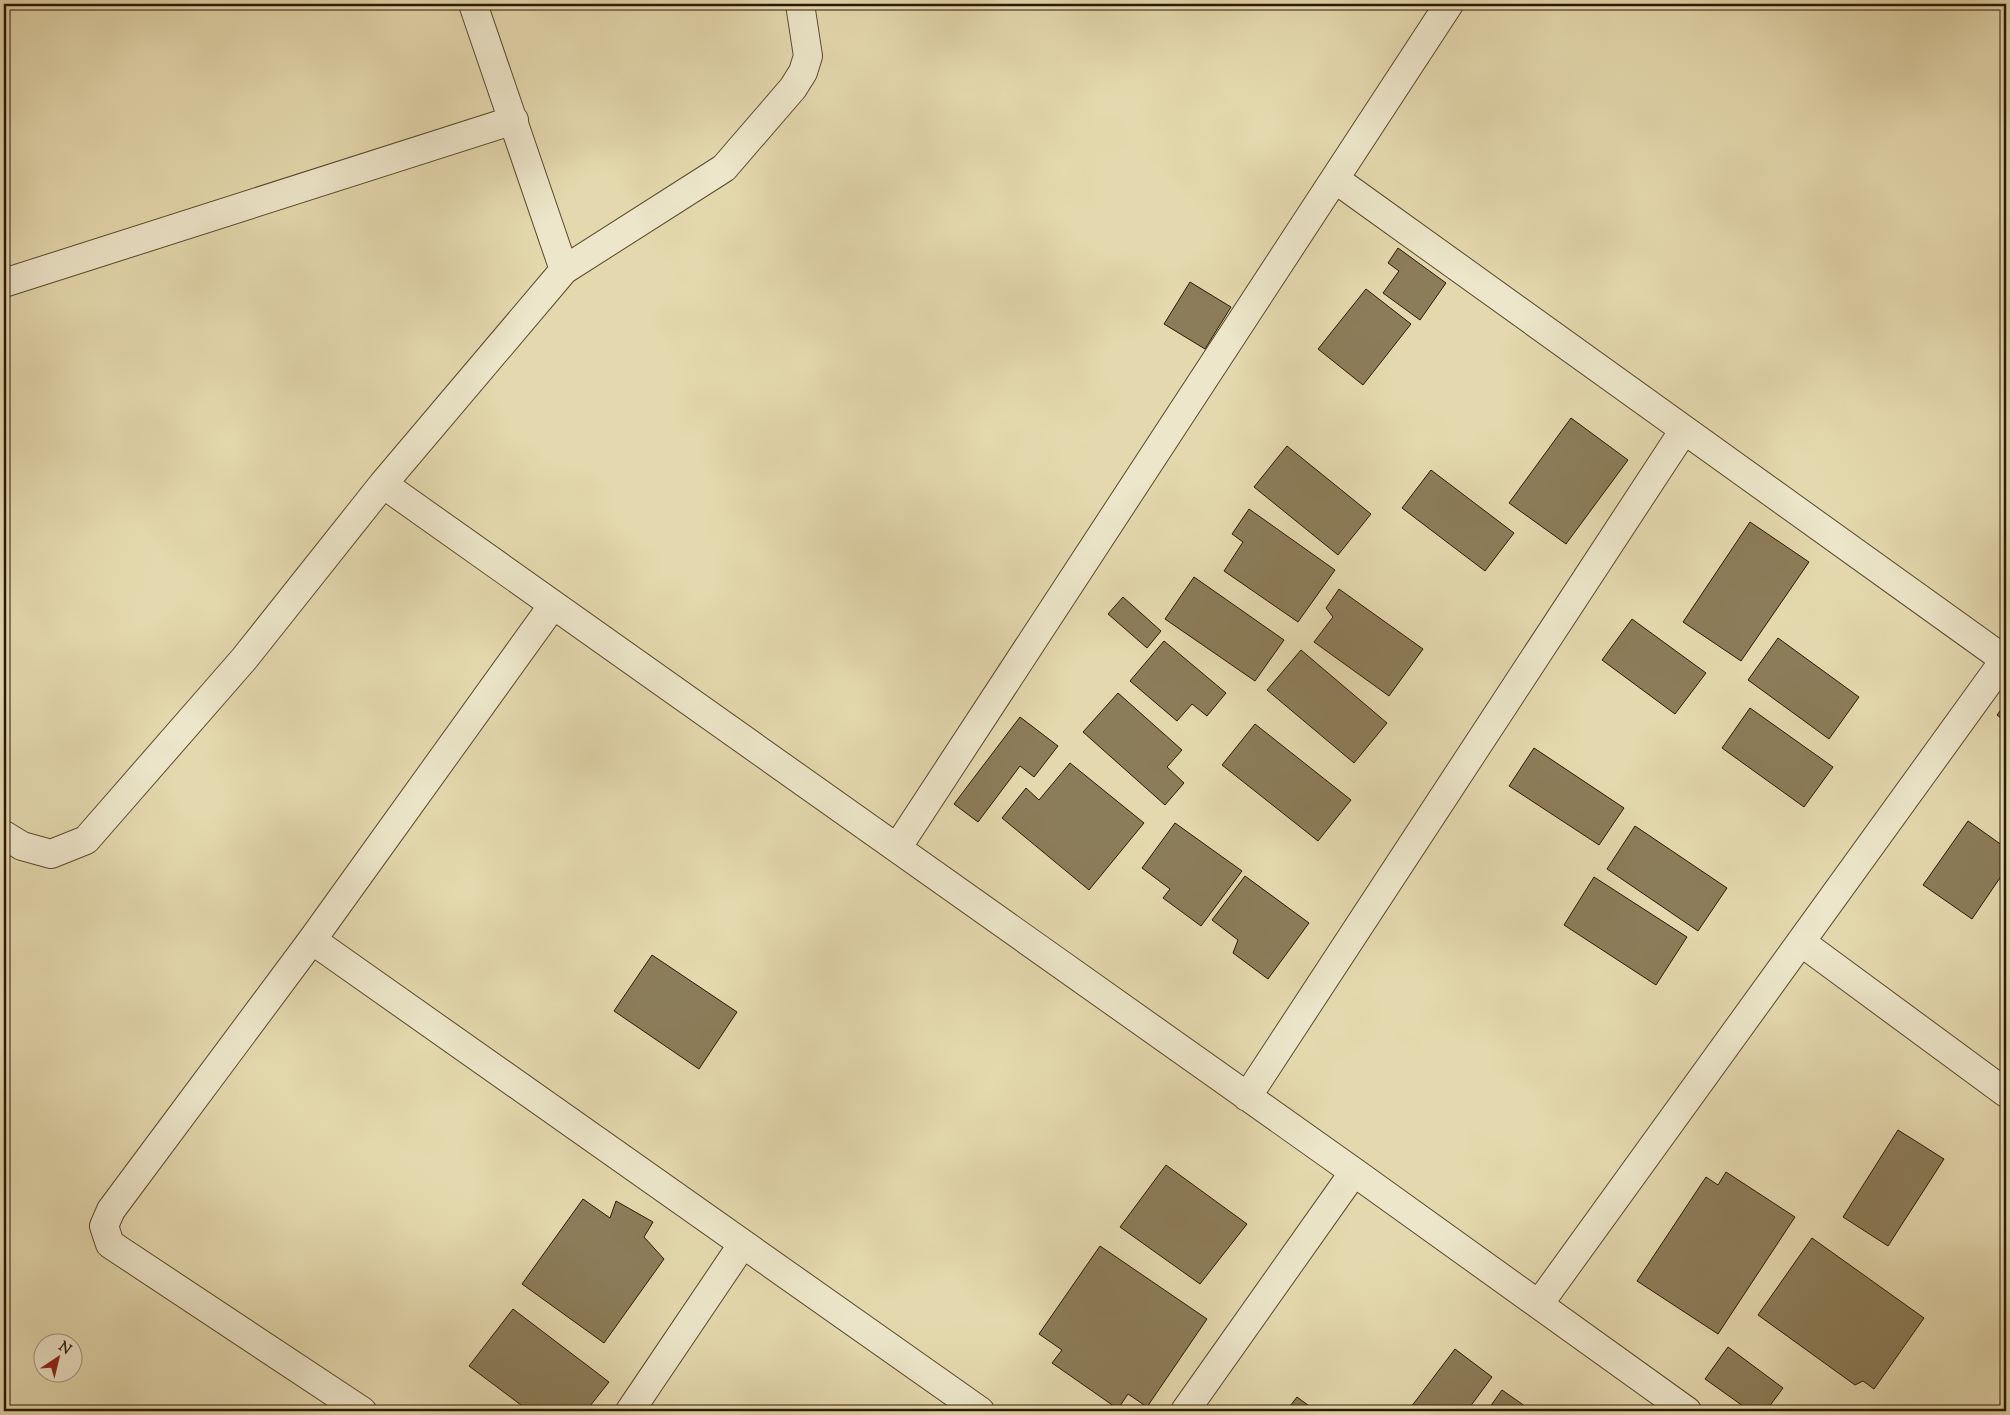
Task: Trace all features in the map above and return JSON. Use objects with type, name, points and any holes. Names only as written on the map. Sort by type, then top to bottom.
[{"type":"street","points":[[473,4],[564,270]]},
{"type":"street","points":[[4,835],[22,846],[51,854],[86,840],[244,659],[383,484],[564,270],[724,168],[793,88],[803,72],[808,56],[800,4]]},
{"type":"street","points":[[897,848],[1449,4]]},
{"type":"street","points":[[4,283],[514,120]]},
{"type":"street","points":[[1335,179],[2006,659],[1539,1304]]},
{"type":"street","points":[[1247,1097],[1684,430]]},
{"type":"street","points":[[383,484],[1354,1172],[1687,1411]]},
{"type":"street","points":[[362,1411],[110,1244],[104,1226],[110,1210],[312,940],[553,605]]},
{"type":"street","points":[[312,940],[980,1411]]},
{"type":"street","points":[[1801,942],[2006,1093]]},
{"type":"street","points":[[1185,1411],[1354,1172]]},
{"type":"street","points":[[630,1411],[742,1245]]},
{"type":"building","points":[[1398,248],[1446,283],[1420,320],[1383,293],[1399,271],[1388,263]]},
{"type":"building","points":[[1190,282],[1231,307],[1205,349],[1164,324]]},
{"type":"building","points":[[1366,289],[1411,324],[1363,385],[1318,349]]},
{"type":"building","points":[[1571,418],[1628,460],[1566,544],[1509,503]]},
{"type":"building","points":[[1287,446],[1371,514],[1338,555],[1254,487]]},
{"type":"building","points":[[1431,470],[1514,533],[1485,571],[1402,508]]},
{"type":"building","points":[[1249,509],[1335,570],[1298,622],[1224,571],[1243,542],[1232,534]]},
{"type":"building","points":[[1750,522],[1809,562],[1741,661],[1683,622]]},
{"type":"building","points":[[1194,577],[1284,640],[1255,681],[1165,619]]},
{"type":"building","points":[[1339,589],[1423,649],[1389,696],[1314,642],[1333,617],[1326,608]]},
{"type":"building","points":[[1123,597],[1161,631],[1147,648],[1108,614]]},
{"type":"building","points":[[1632,619],[1706,673],[1675,714],[1602,660]]},
{"type":"building","points":[[1778,638],[1859,697],[1829,739],[1748,680]]},
{"type":"building","points":[[1164,641],[1226,693],[1207,716],[1192,704],[1177,721],[1130,681]]},
{"type":"building","points":[[1301,650],[1387,723],[1354,763],[1267,690]]},
{"type":"building","points":[[1118,693],[1182,750],[1167,767],[1184,783],[1165,805],[1083,732]]},
{"type":"building","points":[[2006,703],[2006,722],[1997,715]]},
{"type":"building","points":[[1750,708],[1833,767],[1804,807],[1722,748]]},
{"type":"building","points":[[1020,717],[1058,746],[1034,777],[1020,766],[978,822],[954,804]]},
{"type":"building","points":[[1255,724],[1351,800],[1318,841],[1222,765]]},
{"type":"building","points":[[1534,748],[1624,808],[1599,845],[1509,786]]},
{"type":"building","points":[[1070,763],[1144,823],[1089,890],[1002,818],[1026,788],[1039,800]]},
{"type":"building","points":[[1968,821],[2006,848],[2006,869],[1972,919],[1923,885]]},
{"type":"building","points":[[1175,823],[1242,871],[1201,926],[1163,898],[1170,889],[1142,868]]},
{"type":"building","points":[[1635,826],[1727,888],[1698,931],[1607,869]]},
{"type":"building","points":[[1245,876],[1309,923],[1268,979],[1233,953],[1238,940],[1212,920]]},
{"type":"building","points":[[1594,877],[1687,937],[1656,985],[1564,925]]},
{"type":"building","points":[[652,955],[737,1012],[699,1069],[614,1011]]},
{"type":"building","points":[[1898,1130],[1944,1159],[1888,1246],[1843,1217]]},
{"type":"building","points":[[1166,1165],[1247,1224],[1200,1284],[1120,1227]]},
{"type":"building","points":[[1726,1172],[1795,1217],[1718,1334],[1637,1281],[1706,1177],[1718,1185]]},
{"type":"building","points":[[583,1199],[610,1218],[616,1201],[653,1222],[644,1237],[664,1259],[604,1343],[522,1284]]},
{"type":"building","points":[[1812,1238],[1924,1318],[1874,1389],[1863,1381],[1855,1385],[1758,1315]]},
{"type":"building","points":[[1100,1246],[1207,1319],[1147,1407],[1128,1394],[1118,1409],[1052,1363],[1062,1350],[1039,1334]]},
{"type":"building","points":[[513,1309],[609,1382],[586,1411],[529,1411],[469,1366]]},
{"type":"building","points":[[1728,1347],[1783,1388],[1766,1411],[1750,1411],[1705,1379]]},
{"type":"building","points":[[1455,1349],[1492,1377],[1467,1411],[1408,1411]]},
{"type":"building","points":[[1502,1390],[1532,1411],[1487,1411]]},
{"type":"building","points":[[1297,1397],[1316,1411],[1286,1411]]}]
